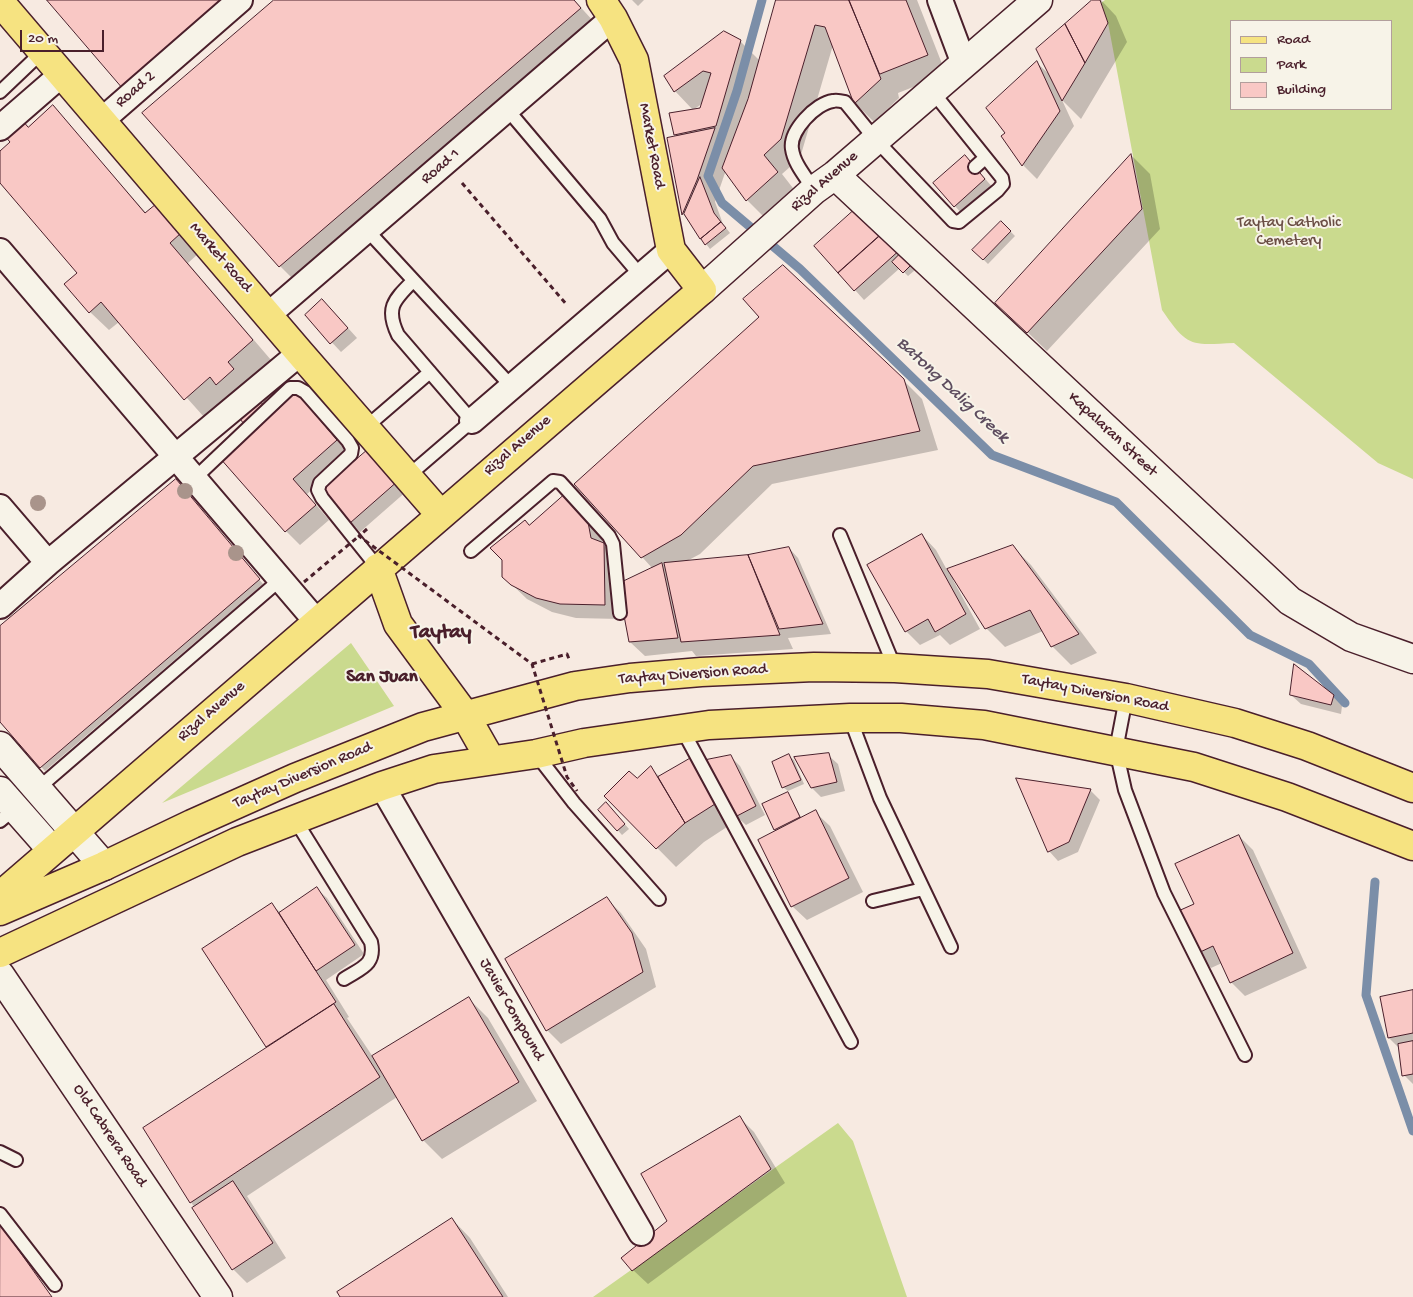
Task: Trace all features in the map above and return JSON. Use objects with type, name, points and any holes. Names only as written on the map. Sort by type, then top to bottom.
[{"type":"main road","name":"Market Road","points":[[0,2],[100,121],[440,514]]},
{"type":"main road","name":"Market Road","points":[[607,9],[634,60],[671,250],[702,290]]},
{"type":"main road","name":"Rizal Avenue","points":[[0,896],[316,621],[702,290]]},
{"type":"main road","points":[[378,568],[398,624],[465,715],[490,759]]},
{"type":"main road","name":"Taytay Diversion Road","points":[[0,911],[104,866],[223,810],[423,727],[575,686],[630,678],[701,672],[814,667],[895,668],[988,674],[1126,698],[1235,723],[1307,746],[1413,788]]},
{"type":"main road","points":[[0,952],[237,842],[294,818],[434,769],[490,759],[536,754],[584,743],[682,729],[808,719],[902,718],[984,725],[1116,750],[1194,767],[1287,797],[1413,846]]},
{"type":"main road","points":[[223,810],[237,842]]},
{"type":"street","name":"Road 2","points":[[100,121],[240,0]]},
{"type":"street","points":[[940,0],[964,64]]},
{"type":"street","name":"Rizal Avenue","points":[[702,290],[1038,0]]},
{"type":"street","name":"Road 1","points":[[268,315],[507,109],[607,9]]},
{"type":"street","points":[[0,128],[62,75]]},
{"type":"street","name":"Kapalaran Street","points":[[824,183],[1290,601],[1351,637],[1413,658]]},
{"type":"street","points":[[472,421],[671,250]]},
{"type":"street","points":[[0,251],[316,621]]},
{"type":"street","points":[[0,606],[300,353]]},
{"type":"street","points":[[0,507],[48,564]]},
{"type":"street","points":[[0,746],[104,866]]},
{"type":"street","name":"Javier Compound","points":[[382,786],[641,1233]]},
{"type":"street","points":[[5,807],[52,850]]},
{"type":"street","name":"Old Cabrera Road","points":[[0,975],[218,1297]]},
{"type":"lane","points":[[2,91],[42,52]]},
{"type":"lane","points":[[824,183],[794,160],[791,146],[795,132],[819,106],[832,101],[845,102],[875,140],[941,200],[953,222],[959,222],[998,190],[1002,184],[1002,178],[932,91]]},
{"type":"lane","points":[[507,109],[600,219],[613,243],[641,276]]},
{"type":"lane","points":[[975,167],[985,158]]},
{"type":"lane","points":[[367,230],[512,387]]},
{"type":"lane","points":[[408,476],[472,421],[398,335],[391,322],[392,307],[397,298],[413,281]]},
{"type":"lane","points":[[366,428],[430,372]]},
{"type":"lane","points":[[194,479],[290,388],[298,388],[305,392],[352,448],[351,454],[320,483],[318,490],[322,498],[378,568]]},
{"type":"lane","points":[[472,551],[553,481],[560,482],[609,536],[613,544],[620,613]]},
{"type":"lane","points":[[840,535],[895,668]]},
{"type":"lane","points":[[5,807],[37,789],[281,579]]},
{"type":"lane","points":[[1126,698],[1116,750],[1126,790],[1164,893],[1244,1055]]},
{"type":"lane","points":[[850,718],[880,798],[950,948]]},
{"type":"lane","points":[[682,729],[851,1042]]},
{"type":"lane","points":[[536,754],[574,803],[659,899]]},
{"type":"lane","points":[[294,818],[371,942],[373,953],[370,962],[344,979]]},
{"type":"lane","points":[[873,901],[923,889]]},
{"type":"lane","points":[[0,1152],[16,1160]]},
{"type":"lane","points":[[0,1214],[55,1285]]},
{"type":"path","points":[[446,163],[584,325]]},
{"type":"path","points":[[304,582],[367,529]]},
{"type":"path","points":[[359,536],[532,664],[567,777],[577,791]]},
{"type":"path","points":[[532,664],[567,654]]},
{"type":"green space","name":"Taytay Catholic Cemetery","points":[[1105,0],[1413,0],[1413,479],[1378,463],[1234,343],[1208,344],[1192,342],[1178,331],[1162,310],[1108,23],[1101,3]]},
{"type":"green space","points":[[351,643],[394,706],[162,803]]},
{"type":"green space","points":[[838,1123],[853,1141],[907,1297],[593,1297]]},
{"type":"building","points":[[47,0],[235,0],[127,93]]},
{"type":"building","points":[[274,0],[574,0],[581,8],[279,267],[142,113]]},
{"type":"building","points":[[776,0],[849,0],[881,79],[854,104],[825,27],[815,25],[781,139],[764,155],[778,172],[746,201],[722,168],[748,99]]},
{"type":"building","points":[[849,0],[906,0],[928,55],[880,74]]},
{"type":"building","points":[[1092,0],[1100,0],[1108,23],[1085,63],[1065,24]]},
{"type":"building","points":[[1065,24],[1085,63],[1062,101],[1036,49]]},
{"type":"building","points":[[724,31],[741,40],[716,126],[674,135],[669,113],[700,108],[711,73],[703,71],[674,92],[664,76]]},
{"type":"building","points":[[1037,61],[1060,111],[1022,166],[1001,136],[1005,133],[986,108]]},
{"type":"building","points":[[53,105],[145,213],[156,204],[181,233],[170,243],[253,340],[228,362],[234,369],[216,385],[210,377],[184,400],[101,302],[89,313],[64,284],[77,273],[0,183],[0,151],[10,142],[4,135],[22,120],[28,127]]},
{"type":"building","points":[[715,128],[697,180],[682,215],[667,138]]},
{"type":"building","points":[[1131,154],[1142,209],[1027,333],[995,303]]},
{"type":"building","points":[[965,155],[985,179],[954,207],[933,183]]},
{"type":"building","points":[[700,177],[714,213],[721,222],[700,239],[684,214]]},
{"type":"building","points":[[862,203],[886,230],[838,273],[814,246]]},
{"type":"building","points":[[1001,221],[1011,231],[983,260],[972,250]]},
{"type":"building","points":[[721,222],[726,228],[705,245],[701,239]]},
{"type":"building","points":[[886,230],[902,248],[854,291],[838,273]]},
{"type":"building","points":[[905,249],[917,259],[903,273],[892,262]]},
{"type":"building","points":[[783,265],[904,379],[920,431],[753,466],[681,535],[641,558],[574,484],[759,317],[743,299]]},
{"type":"building","points":[[322,299],[348,328],[330,344],[305,315]]},
{"type":"building","points":[[312,381],[329,401],[315,414],[337,440],[293,479],[316,505],[285,532],[219,457],[249,430],[240,419],[260,401],[269,412],[294,390],[297,394]]},
{"type":"building","points":[[371,447],[399,480],[350,523],[321,490]]},
{"type":"building","points":[[176,479],[260,579],[40,768],[0,722],[0,626]]},
{"type":"building","points":[[563,496],[588,522],[591,538],[604,543],[605,605],[560,604],[536,598],[511,585],[502,577],[502,560],[490,548],[525,520],[529,525]]},
{"type":"building","points":[[922,534],[966,614],[935,632],[928,619],[905,632],[867,565]]},
{"type":"building","points":[[1013,545],[1079,634],[1051,647],[1030,610],[985,629],[947,569]]},
{"type":"building","points":[[789,547],[823,624],[779,629],[748,555]]},
{"type":"building","points":[[748,555],[780,635],[681,642],[664,563]]},
{"type":"building","points":[[662,563],[678,638],[629,642],[618,584]]},
{"type":"building","points":[[1294,664],[1334,695],[1331,705],[1290,695]]},
{"type":"building","points":[[829,753],[837,782],[811,788],[794,757]]},
{"type":"building","points":[[789,754],[801,780],[782,788],[772,762]]},
{"type":"building","points":[[731,755],[756,806],[735,817],[706,760]]},
{"type":"building","points":[[691,758],[715,804],[685,823],[658,777]]},
{"type":"building","points":[[651,766],[685,823],[656,849],[604,796],[629,771],[637,778]]},
{"type":"building","points":[[1016,778],[1091,789],[1069,842],[1048,852]]},
{"type":"building","points":[[788,792],[800,817],[774,830],[762,804]]},
{"type":"building","points":[[606,802],[625,824],[617,831],[598,810]]},
{"type":"building","points":[[816,810],[849,878],[791,907],[758,840]]},
{"type":"building","points":[[1239,835],[1293,953],[1230,983],[1213,946],[1196,954],[1176,912],[1194,904],[1175,864]]},
{"type":"building","points":[[317,887],[355,945],[316,971],[279,913]]},
{"type":"building","points":[[607,897],[632,933],[643,972],[546,1031],[505,959]]},
{"type":"building","points":[[272,903],[336,1002],[266,1047],[202,949]]},
{"type":"building","points":[[1413,990],[1413,1033],[1388,1038],[1380,997]]},
{"type":"building","points":[[469,997],[519,1082],[422,1141],[372,1056]]},
{"type":"building","points":[[334,1004],[380,1077],[190,1203],[143,1128]]},
{"type":"building","points":[[1413,1041],[1413,1074],[1402,1076],[1398,1044]]},
{"type":"building","points":[[740,1116],[771,1169],[632,1271],[621,1258],[667,1221],[641,1174]]},
{"type":"building","points":[[233,1181],[273,1243],[232,1270],[192,1208]]},
{"type":"building","points":[[452,1218],[503,1297],[340,1297],[337,1292]]},
{"type":"building","points":[[0,1224],[52,1297],[0,1297]]},
{"type":"waterway","name":"Batong Dalig Creek","points":[[762,0],[737,91],[708,176],[722,203],[800,269],[992,455],[1116,502],[1250,635],[1309,664],[1345,703]]},
{"type":"waterway","name":"Batong Dalig Creek","points":[[1375,882],[1366,995],[1413,1131]]},
{"type":"district","name":"Taytay","points":[[441,634]]},
{"type":"district","name":"San Juan","points":[[382,678]]}]
